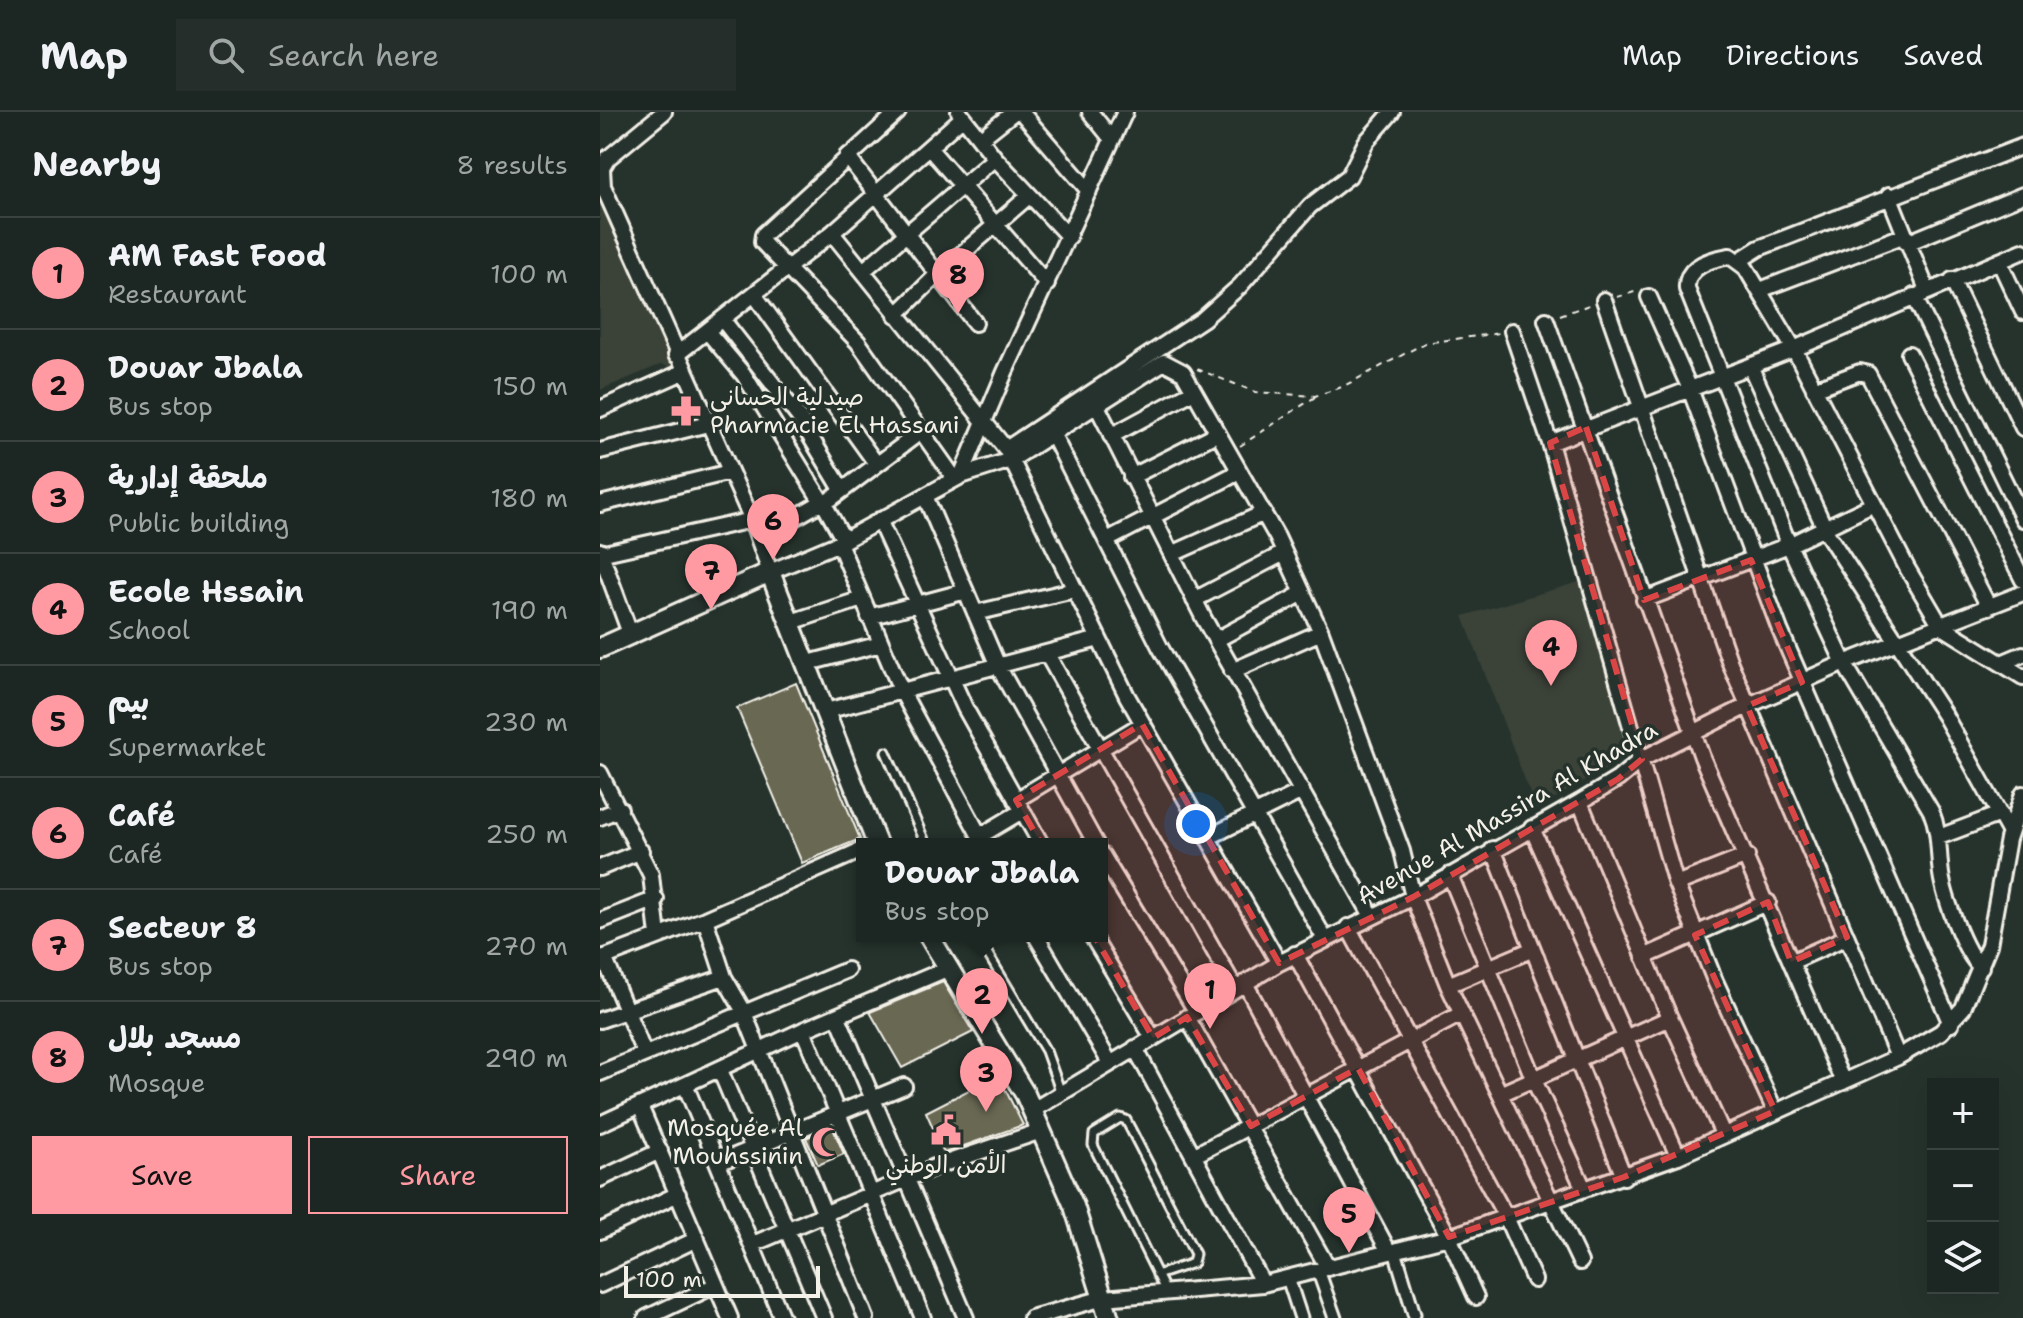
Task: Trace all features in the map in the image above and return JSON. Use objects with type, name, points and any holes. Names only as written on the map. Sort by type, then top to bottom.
[{"type":"street","points":[[664,112],[608,158],[601,173],[603,186],[683,372],[752,520],[874,838]]},
{"type":"street","points":[[898,112],[763,235],[762,245],[858,342],[958,478]]},
{"type":"street","points":[[980,139],[1014,112]]},
{"type":"street","points":[[1021,112],[1089,191]]},
{"type":"street","points":[[1090,112],[1111,138]]},
{"type":"street","points":[[958,478],[1125,112]]},
{"type":"street","points":[[1009,454],[1203,319],[1240,286],[1310,206],[1349,176],[1366,142],[1392,112]]},
{"type":"street","points":[[676,355],[832,233],[930,149],[961,115],[995,158],[1069,237]]},
{"type":"street","points":[[1740,260],[1759,248],[1889,195],[2023,146]]},
{"type":"street","points":[[930,149],[1047,284]]},
{"type":"street","points":[[847,156],[975,323]]},
{"type":"street","points":[[863,271],[995,158]]},
{"type":"street","points":[[1889,195],[1906,239],[1921,293],[2023,519]]},
{"type":"street","points":[[1760,290],[2023,195]]},
{"type":"street","points":[[896,315],[938,274],[1029,196]]},
{"type":"street","points":[[832,233],[1009,454],[1142,724],[1279,963]]},
{"type":"street","points":[[1550,443],[1794,349],[2023,251]]},
{"type":"street","points":[[1981,967],[1970,954],[1942,877],[1939,837],[1931,811],[1844,663],[1789,545],[1686,281],[1699,266],[1725,256],[1740,260],[1794,349],[1941,626],[2004,662],[2023,677]]},
{"type":"street","points":[[1999,261],[2023,312]]},
{"type":"street","points":[[1952,280],[2023,428]]},
{"type":"street","points":[[754,294],[875,462]]},
{"type":"street","points":[[1649,297],[1690,389],[1751,560],[1951,1024]]},
{"type":"street","points":[[1604,300],[1639,407],[1747,706],[1898,1057]]},
{"type":"street","points":[[722,319],[798,416],[841,488]]},
{"type":"street","points":[[1546,320],[1693,735],[1768,902],[1843,1082]]},
{"type":"street","points":[[707,331],[744,375],[823,503],[842,541],[869,617],[901,690],[981,838]]},
{"type":"street","points":[[1512,331],[1550,443],[1676,884],[1695,935],[1775,1111]]},
{"type":"street","points":[[1909,354],[2023,580]]},
{"type":"street","points":[[600,648],[842,541],[958,478],[1053,435],[1151,368],[1166,362],[1179,368],[1264,513],[1321,632],[1402,851],[1413,897],[1448,985],[1580,1262]]},
{"type":"street","points":[[1750,366],[1825,528],[1898,643],[2010,833]]},
{"type":"street","points":[[600,409],[683,372]]},
{"type":"street","points":[[1814,389],[1860,372],[1868,374],[1989,607]]},
{"type":"street","points":[[1111,436],[1194,391]]},
{"type":"street","points":[[1097,406],[1232,671],[1372,916]]},
{"type":"street","points":[[600,451],[708,424]]},
{"type":"street","points":[[759,538],[823,503],[875,462],[923,430]]},
{"type":"street","points":[[1131,477],[1218,433]]},
{"type":"street","points":[[1053,435],[1167,660],[1325,939]]},
{"type":"street","points":[[600,504],[730,472]]},
{"type":"street","points":[[1107,540],[1239,472]]},
{"type":"street","points":[[925,496],[998,666],[1093,838]]},
{"type":"street","points":[[1644,600],[1789,545],[1874,504]]},
{"type":"street","points":[[1172,554],[1264,513]]},
{"type":"street","points":[[631,636],[600,553],[752,520]]},
{"type":"street","points":[[879,520],[950,678],[1038,838]]},
{"type":"street","points":[[1194,600],[1284,553]]},
{"type":"street","points":[[975,613],[1074,590]]},
{"type":"street","points":[[869,617],[966,591]]},
{"type":"street","points":[[1216,640],[1303,593]]},
{"type":"street","name":"Avenue Al Massira Al Khadra","points":[[1033,1110],[1279,963],[1413,897],[1580,802],[1618,779],[1642,759],[1747,706],[1844,663],[2023,593]]},
{"type":"street","points":[[600,602],[616,597]]},
{"type":"street","points":[[791,622],[862,599]]},
{"type":"street","points":[[1232,671],[1321,632]]},
{"type":"street","points":[[826,711],[1099,639]]},
{"type":"street","points":[[808,663],[881,644]]},
{"type":"street","points":[[1047,654],[1099,750],[1307,1097],[1392,1251],[1414,1314]]},
{"type":"street","points":[[2004,662],[2023,654]]},
{"type":"street","points":[[984,838],[1057,775],[1142,724]]},
{"type":"street","points":[[600,773],[641,851],[656,899],[658,936]]},
{"type":"street","points":[[1207,838],[1302,791]]},
{"type":"street","points":[[1034,1318],[1104,1298],[1263,1284],[1449,1237],[1678,1156],[1898,1057],[1951,1024],[1963,1008],[1989,945],[2010,833],[2023,794]]},
{"type":"street","points":[[1580,802],[1670,1018],[1723,1134]]},
{"type":"street","points":[[600,817],[620,809]]},
{"type":"street","points":[[1939,837],[2000,814]]},
{"type":"street","points":[[1532,828],[1678,1156]]},
{"type":"street","points":[[1493,849],[1624,1177]]},
{"type":"street","points":[[600,868],[641,851]]},
{"type":"street","points":[[644,1053],[602,958],[705,919],[856,853]]},
{"type":"street","points":[[1676,884],[1747,856]]},
{"type":"street","points":[[1108,866],[1192,1014],[1323,1269],[1335,1318]]},
{"type":"street","points":[[1450,875],[1534,1080],[1584,1189]]},
{"type":"street","points":[[600,921],[656,899]]},
{"type":"street","points":[[1644,957],[1768,902]]},
{"type":"street","points":[[705,919],[724,977],[743,1010],[866,1318]]},
{"type":"street","points":[[1348,927],[1506,1217],[1534,1280]]},
{"type":"street","points":[[1791,962],[1847,937]]},
{"type":"street","points":[[933,942],[1033,1110],[1074,1206],[1109,1318]]},
{"type":"street","points":[[1039,942],[1110,1063]]},
{"type":"street","points":[[1096,942],[1153,1038]]},
{"type":"street","points":[[1448,985],[1531,950]]},
{"type":"street","points":[[1295,954],[1449,1237],[1476,1297]]},
{"type":"street","points":[[600,1124],[686,1087],[803,1030],[949,968]]},
{"type":"street","points":[[600,1073],[743,1010],[847,970]]},
{"type":"street","points":[[600,1020],[724,977]]},
{"type":"street","points":[[1195,1155],[1461,1014]]},
{"type":"street","points":[[838,1017],[966,1318]]},
{"type":"street","points":[[1500,1094],[1670,1018]]},
{"type":"street","points":[[803,1030],[923,1318]]},
{"type":"street","points":[[1135,1048],[1263,1284]]},
{"type":"street","points":[[720,1070],[824,1318]]},
{"type":"street","points":[[718,1163],[904,1086]]},
{"type":"street","points":[[686,1087],[782,1318]]},
{"type":"street","points":[[640,1106],[730,1318]]},
{"type":"street","points":[[753,1244],[907,1180],[1041,1131]]},
{"type":"street","points":[[600,1179],[660,1151]]},
{"type":"street","points":[[600,1231],[678,1194]]},
{"type":"street","points":[[600,1285],[697,1239]]},
{"type":"street","points":[[1288,1278],[1301,1318]]},
{"type":"street","points":[[646,1318],[716,1285]]},
{"type":"lane","points":[[886,752],[923,838]]},
{"type":"lane","points":[[981,942],[1046,1051],[1061,1093]]},
{"type":"lane","points":[[1157,1275],[1193,1263],[1195,1254],[1126,1120],[1120,1118],[1094,1134],[1093,1145],[1157,1275],[1166,1293]]},
{"type":"path","points":[[1546,320],[1639,290],[1649,297]]},
{"type":"path","points":[[1229,453],[1315,396],[1342,387],[1425,343],[1512,331]]},
{"type":"path","points":[[1179,368],[1192,366],[1255,392],[1315,396]]},
{"type":"highlighted area","points":[[1586,427],[1644,600],[1751,560],[1802,682],[1747,706],[1847,937],[1791,962],[1768,902],[1695,935],[1775,1111],[1624,1177],[1449,1237],[1358,1068],[1251,1126],[1187,1017],[1153,1038],[1016,800],[1142,724],[1279,963],[1413,897],[1618,779],[1642,759],[1550,443]]},
{"type":"shaded area","points":[[600,190],[678,372],[662,364],[600,390]]},
{"type":"shaded area","points":[[1586,580],[1630,755],[1536,809],[1463,616]]},
{"type":"building","points":[[796,683],[860,838],[802,863],[737,708]]},
{"type":"building","points":[[943,982],[973,1032],[902,1068],[870,1012]]},
{"type":"building","points":[[998,1075],[1023,1125],[944,1153],[926,1112]]},
{"type":"building","name":"Mosquée Al Mouhssinin","points":[[832,1126],[844,1154],[818,1165],[806,1138]]},
{"type":"place","name":"مسجد بلال","points":[[958,314]]},
{"type":"place","name":"صيدلية الحساني Pharmacie El Hassani","points":[[686,411]]},
{"type":"place","name":"Café","points":[[773,560]]},
{"type":"place","name":"Secteur 8","points":[[711,610]]},
{"type":"place","name":"Ecole Hssain","points":[[1551,686]]},
{"type":"place","name":"AM Fast Food","points":[[1210,1029]]},
{"type":"place","name":"Douar Jbala","points":[[982,1034]]},
{"type":"place","name":"ملحقة إدارية","points":[[986,1112]]},
{"type":"place","name":"الأمن الوطني","points":[[946,1130]]},
{"type":"place","name":"Mosquée Al Mouhssinin","points":[[827,1142]]},
{"type":"place","name":"بيم","points":[[1349,1253]]}]
